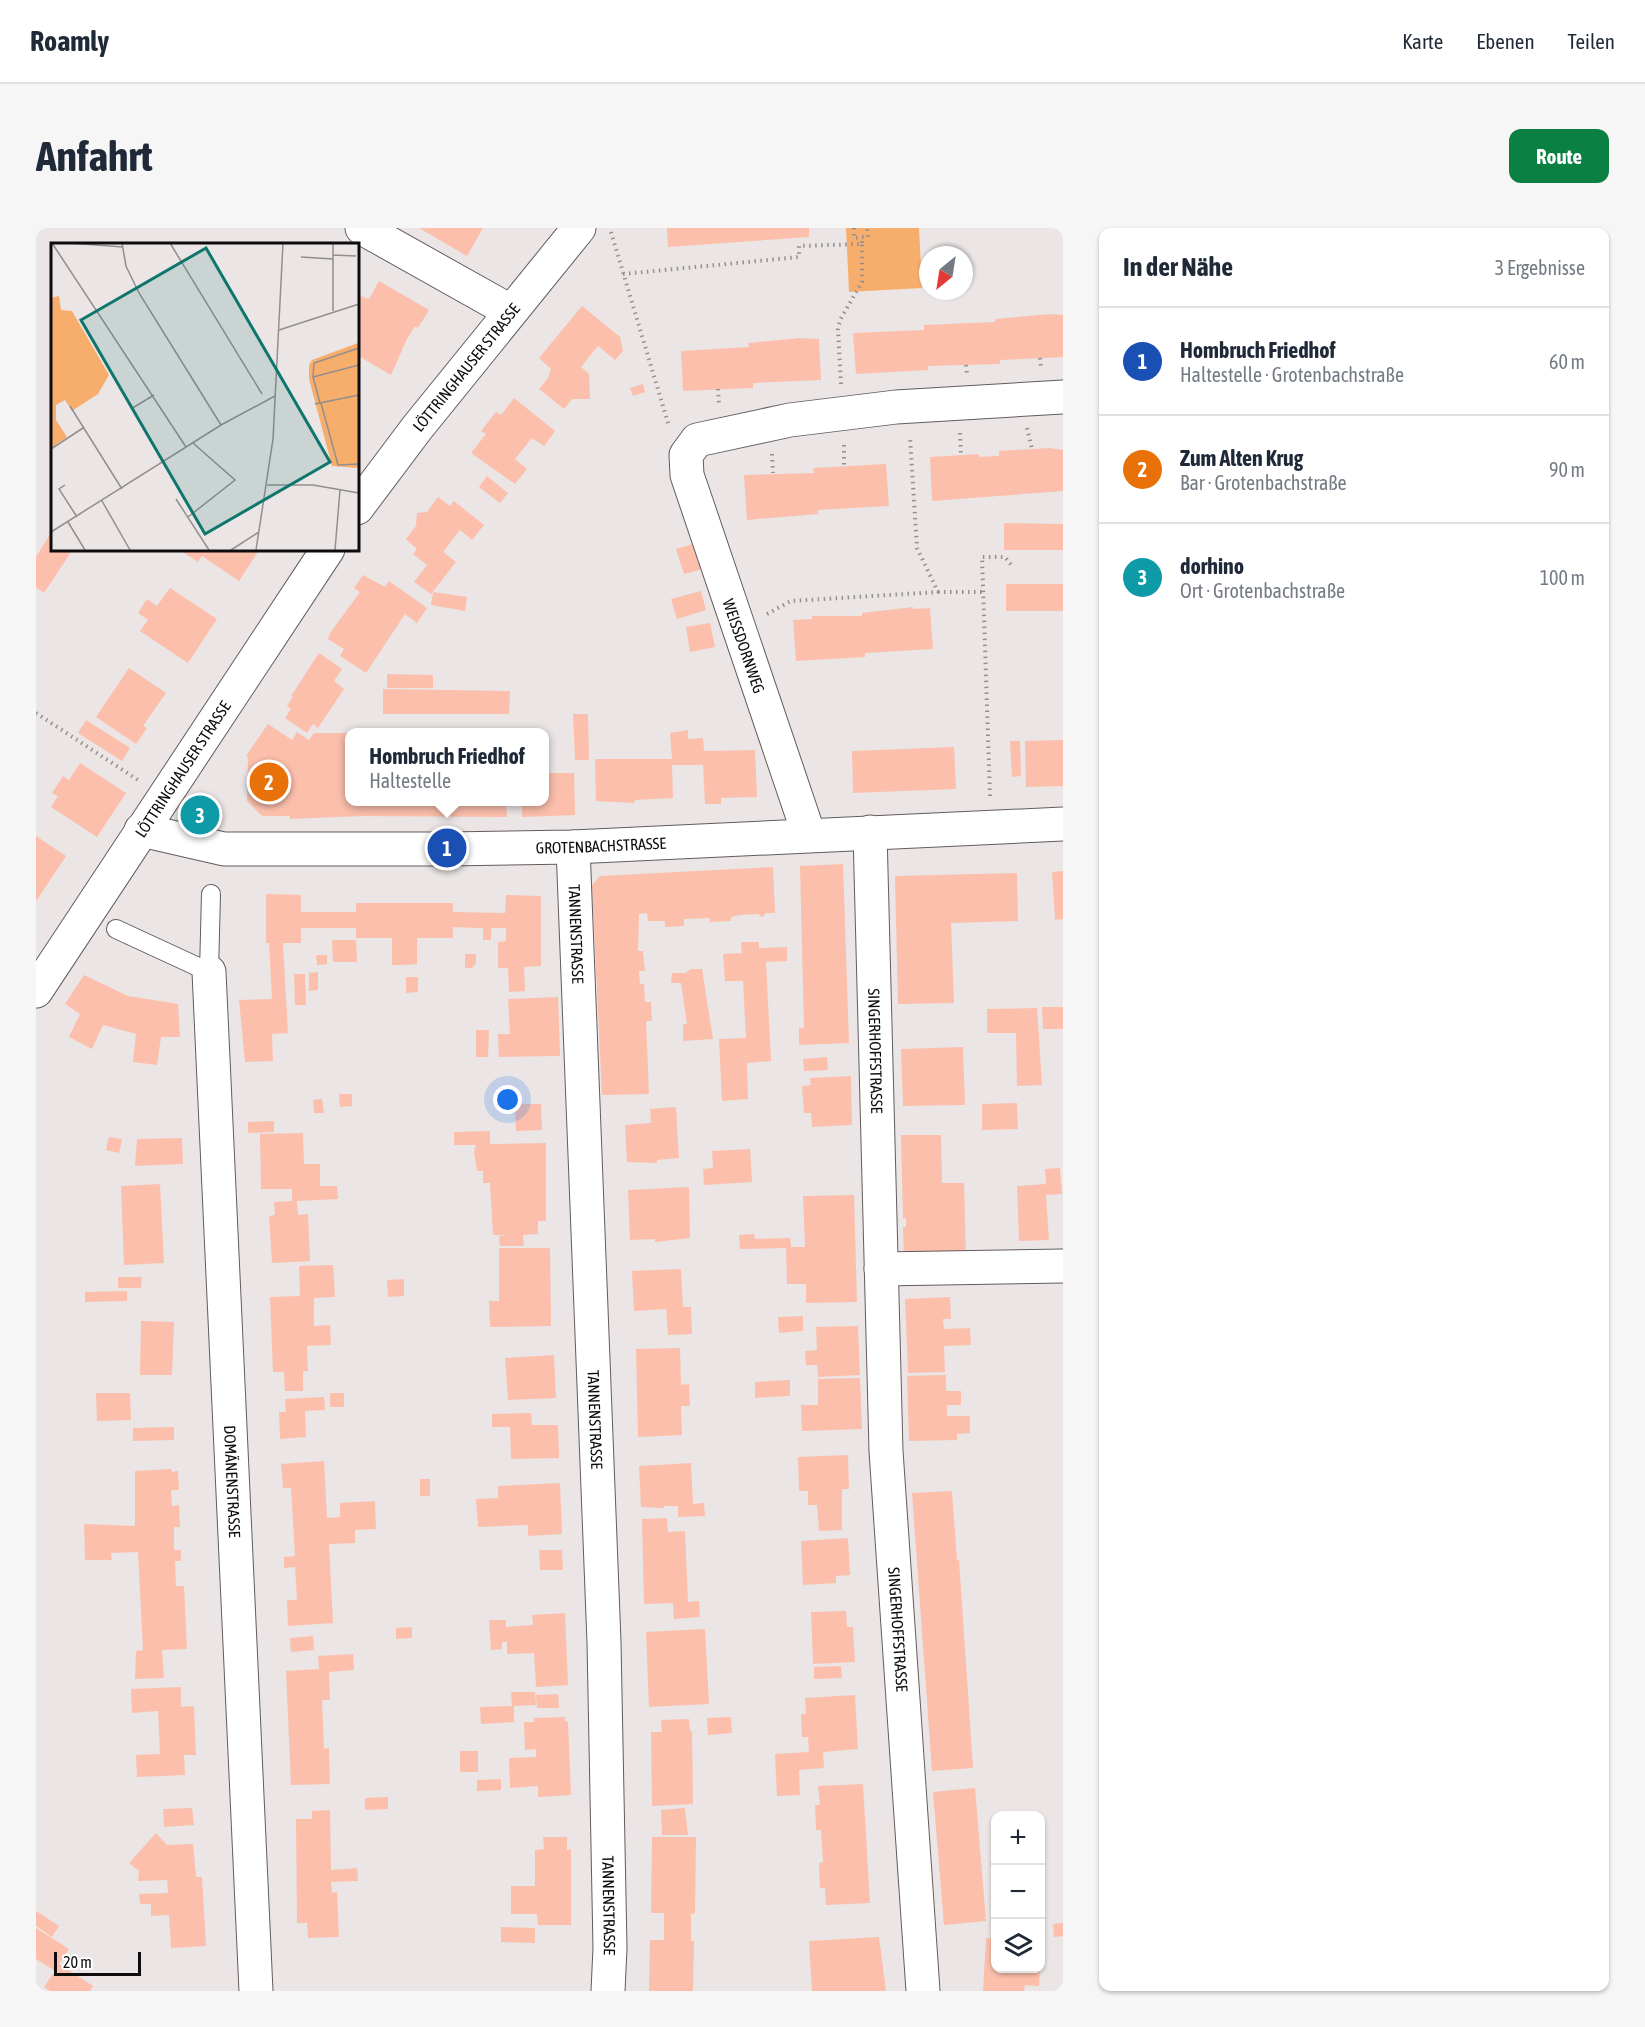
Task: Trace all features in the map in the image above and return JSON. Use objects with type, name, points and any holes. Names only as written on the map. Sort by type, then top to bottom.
[{"type":"street","points":[[362,228],[510,311]]},
{"type":"street","name":"LÖTTRINGHAUSER STRASSE","points":[[358,507],[510,311],[579,228]]},
{"type":"street","points":[[686,455],[697,440],[721,433],[842,413],[908,406],[1063,396]]},
{"type":"street","name":"WEISSDORNWEG","points":[[686,455],[687,475],[809,835]]},
{"type":"street","name":"LÖTTRINGHAUSER STRASSE","points":[[36,991],[327,550]]},
{"type":"street","name":"GROTENBACHSTRASSE","points":[[141,830],[224,849],[573,847],[1063,824]]},
{"type":"street","name":"SINGERHOFFSTRASSE","points":[[870,832],[886,1450],[923,1991]]},
{"type":"street","name":"TANNENSTRASSE","points":[[573,847],[604,1642],[610,1948],[608,1991]]},
{"type":"street","name":"DOMÄNENSTRASSE","points":[[209,972],[256,1991]]},
{"type":"street","points":[[881,1269],[1063,1266]]},
{"type":"lane","name":"DOMÄNENSTRASSE","points":[[209,972],[211,894]]},
{"type":"lane","points":[[116,929],[209,972]]},
{"type":"path","points":[[854,228],[854,238],[868,237],[867,228]]},
{"type":"path","points":[[612,237],[670,430],[686,455]]},
{"type":"path","points":[[842,413],[838,329],[840,320],[862,282],[862,237]]},
{"type":"path","points":[[623,274],[799,256],[799,246],[862,244]]},
{"type":"path","points":[[908,406],[917,548],[938,592]]},
{"type":"path","points":[[991,827],[982,557],[1005,557],[1012,566]]},
{"type":"path","points":[[738,630],[791,601],[938,592],[984,592]]},
{"type":"path","points":[[36,713],[163,796]]},
{"type":"shaded area","points":[[846,228],[919,228],[919,288],[849,292]]},
{"type":"building","points":[[419,228],[483,228],[467,256]]},
{"type":"building","points":[[667,228],[809,228],[809,237],[668,247]]},
{"type":"building","points":[[379,281],[429,310],[418,328],[415,326],[406,341],[391,375],[358,356],[358,295],[369,299]]},
{"type":"building","points":[[582,306],[620,337],[623,351],[615,360],[598,346],[581,367],[589,374],[590,399],[572,399],[564,409],[539,389],[548,378],[551,369],[539,358]]},
{"type":"building","points":[[1063,315],[1063,357],[1000,360],[1000,364],[928,366],[928,370],[856,374],[853,333],[924,330],[924,325],[995,322],[995,319]]},
{"type":"building","points":[[800,338],[819,339],[821,380],[753,383],[753,388],[683,391],[681,351],[749,347],[748,343]]},
{"type":"building","points":[[643,384],[645,392],[633,396],[630,388]]},
{"type":"building","points":[[514,398],[555,431],[544,446],[532,438],[515,459],[527,469],[515,484],[471,453],[486,434],[481,431],[496,412],[501,415]]},
{"type":"building","points":[[1049,448],[1063,450],[1063,491],[932,501],[930,457],[979,454],[979,457],[999,456],[999,451]]},
{"type":"building","points":[[886,464],[889,506],[818,510],[818,514],[747,520],[744,475],[814,473],[813,468]]},
{"type":"building","points":[[487,476],[508,493],[500,503],[479,487]]},
{"type":"building","points":[[438,497],[450,506],[454,501],[484,525],[472,540],[460,530],[443,552],[456,562],[431,594],[414,582],[427,565],[413,554],[417,549],[406,539],[416,526],[417,513],[427,512]]},
{"type":"building","points":[[1004,523],[1063,524],[1063,550],[1004,550]]},
{"type":"building","points":[[51,533],[51,550],[72,550],[44,593],[36,587],[36,557]]},
{"type":"building","points":[[699,542],[706,568],[684,574],[676,549]]},
{"type":"building","points":[[180,550],[259,550],[239,581],[202,556],[198,562]]},
{"type":"building","points":[[363,575],[385,587],[389,581],[427,608],[417,623],[405,614],[366,673],[340,656],[344,649],[328,639],[360,592],[354,588]]},
{"type":"building","points":[[1006,584],[1063,584],[1063,611],[1006,611]]},
{"type":"building","points":[[170,588],[217,619],[188,663],[140,631],[148,620],[138,613],[147,599],[157,606]]},
{"type":"building","points":[[701,591],[706,610],[677,619],[671,599]]},
{"type":"building","points":[[433,592],[467,597],[465,611],[431,605]]},
{"type":"building","points":[[913,607],[913,609],[930,608],[933,649],[865,653],[865,657],[796,661],[793,620],[812,619],[812,616],[862,616],[862,613]]},
{"type":"building","points":[[710,623],[715,647],[690,652],[686,627]]},
{"type":"building","points":[[319,653],[342,669],[334,681],[344,689],[318,728],[313,724],[307,733],[285,718],[291,709],[287,706],[293,697],[291,696]]},
{"type":"building","points":[[129,668],[166,693],[143,726],[147,728],[136,744],[96,717]]},
{"type":"building","points":[[387,674],[433,675],[433,688],[387,688]]},
{"type":"building","points":[[383,689],[510,691],[509,714],[383,714]]},
{"type":"building","points":[[573,714],[588,714],[589,760],[575,760]]},
{"type":"building","points":[[86,720],[130,748],[122,761],[78,733]]},
{"type":"building","points":[[268,724],[292,740],[297,732],[309,740],[314,733],[345,733],[345,806],[506,806],[507,817],[363,816],[290,819],[290,816],[262,816],[247,801],[248,757],[246,756]]},
{"type":"building","points":[[688,730],[688,739],[703,738],[704,751],[755,750],[757,797],[721,798],[721,804],[705,804],[703,765],[672,765],[673,798],[635,800],[634,803],[596,801],[595,759],[672,759],[670,733]]},
{"type":"building","points":[[1063,740],[1063,786],[1026,787],[1025,741]]},
{"type":"building","points":[[1010,741],[1020,741],[1021,776],[1012,777]]},
{"type":"building","points":[[954,747],[956,789],[853,793],[852,751]]},
{"type":"building","points":[[80,763],[126,793],[97,837],[51,807],[58,796],[52,793],[63,776],[69,780]]},
{"type":"building","points":[[549,773],[574,773],[575,815],[522,817],[522,806],[549,806]]},
{"type":"building","points":[[36,836],[66,856],[36,901]]},
{"type":"building","points":[[843,864],[849,1043],[799,1045],[799,1028],[804,1028],[800,866]]},
{"type":"building","points":[[773,867],[775,913],[766,913],[762,917],[758,914],[740,915],[731,917],[731,921],[710,922],[710,918],[684,919],[684,926],[665,927],[665,921],[648,921],[647,913],[639,914],[638,951],[643,951],[645,971],[639,971],[640,984],[644,984],[645,1002],[651,1002],[652,1021],[646,1021],[649,1094],[602,1095],[592,885],[600,876]]},
{"type":"building","points":[[1063,871],[1063,919],[1055,920],[1052,872]]},
{"type":"building","points":[[1017,873],[1018,921],[951,923],[954,1003],[898,1004],[895,876]]},
{"type":"building","points":[[266,894],[301,895],[301,912],[356,912],[356,903],[453,903],[453,912],[505,913],[506,895],[541,896],[541,966],[524,967],[525,991],[509,992],[508,968],[498,968],[498,942],[506,941],[506,928],[491,928],[491,940],[483,940],[483,928],[453,927],[453,938],[417,938],[417,964],[392,965],[392,938],[356,938],[356,928],[301,928],[301,943],[283,943],[288,1033],[272,1034],[273,1061],[245,1062],[239,1000],[272,999],[269,943],[266,943]]},
{"type":"building","points":[[332,940],[356,940],[357,962],[333,962]]},
{"type":"building","points":[[741,942],[759,942],[759,948],[787,947],[787,961],[766,962],[771,1061],[747,1063],[748,1099],[722,1101],[719,1039],[746,1038],[743,981],[725,981],[723,954],[742,953]]},
{"type":"building","points":[[465,954],[476,954],[476,963],[472,968],[465,968]]},
{"type":"building","points":[[316,955],[327,955],[327,964],[317,965]]},
{"type":"building","points":[[691,969],[702,969],[713,1039],[683,1041],[683,1024],[687,1024],[681,983],[671,983],[672,973],[685,973]]},
{"type":"building","points":[[318,972],[318,990],[309,991],[309,973]]},
{"type":"building","points":[[294,974],[305,974],[306,1005],[295,1005]]},
{"type":"building","points":[[84,975],[128,996],[178,1004],[180,1037],[161,1037],[157,1065],[133,1062],[136,1034],[103,1025],[92,1049],[69,1037],[80,1014],[65,1004]]},
{"type":"building","points":[[406,977],[418,977],[418,992],[406,993]]},
{"type":"building","points":[[558,997],[560,1056],[499,1057],[498,1034],[510,1034],[508,999]]},
{"type":"building","points":[[1042,1007],[1063,1007],[1063,1029],[1043,1029]]},
{"type":"building","points":[[1037,1008],[1042,1085],[1017,1086],[1016,1033],[987,1033],[987,1009]]},
{"type":"building","points":[[476,1030],[489,1030],[488,1057],[476,1057]]},
{"type":"building","points":[[963,1047],[965,1105],[903,1106],[901,1049]]},
{"type":"building","points":[[827,1057],[828,1070],[804,1071],[803,1059]]},
{"type":"building","points":[[851,1076],[852,1125],[812,1127],[811,1113],[804,1113],[802,1086],[811,1085],[810,1078]]},
{"type":"building","points":[[339,1094],[352,1094],[352,1106],[340,1107]]},
{"type":"building","points":[[322,1099],[324,1113],[314,1113],[313,1100]]},
{"type":"building","points":[[1017,1103],[1018,1129],[982,1130],[982,1104]]},
{"type":"building","points":[[515,1104],[541,1104],[542,1130],[516,1131]]},
{"type":"building","points":[[676,1107],[679,1158],[657,1160],[657,1163],[627,1162],[625,1125],[651,1123],[650,1109]]},
{"type":"building","points":[[274,1121],[274,1132],[248,1133],[248,1122]]},
{"type":"building","points":[[490,1131],[490,1144],[546,1143],[546,1221],[538,1221],[538,1234],[523,1235],[524,1246],[500,1246],[499,1236],[509,1235],[493,1235],[490,1183],[483,1183],[483,1171],[477,1171],[474,1152],[476,1145],[454,1145],[454,1132]]},
{"type":"building","points":[[303,1133],[304,1164],[320,1164],[320,1186],[337,1186],[338,1199],[297,1201],[298,1215],[308,1214],[310,1261],[272,1263],[269,1216],[275,1215],[274,1202],[292,1201],[292,1189],[261,1189],[260,1134]]},
{"type":"building","points":[[901,1135],[941,1135],[942,1183],[964,1183],[966,1256],[904,1258],[903,1227],[906,1227],[906,1218],[903,1218]]},
{"type":"building","points":[[109,1137],[122,1139],[119,1153],[106,1150]]},
{"type":"building","points":[[182,1138],[183,1164],[135,1166],[137,1139]]},
{"type":"building","points":[[750,1149],[752,1182],[704,1185],[703,1169],[713,1168],[712,1151]]},
{"type":"building","points":[[1060,1168],[1062,1194],[1046,1195],[1049,1240],[1019,1241],[1017,1186],[1046,1184],[1045,1169]]},
{"type":"building","points":[[160,1184],[164,1263],[124,1265],[121,1186]]},
{"type":"building","points":[[689,1187],[690,1238],[655,1242],[655,1239],[630,1240],[628,1190]]},
{"type":"building","points":[[854,1195],[857,1302],[806,1303],[806,1284],[787,1284],[786,1248],[740,1249],[739,1235],[754,1234],[755,1239],[790,1238],[791,1247],[805,1247],[803,1196]]},
{"type":"building","points":[[499,1248],[550,1248],[551,1326],[490,1327],[489,1301],[499,1301]]},
{"type":"building","points":[[333,1265],[335,1297],[314,1298],[314,1326],[330,1325],[331,1345],[307,1346],[308,1371],[303,1371],[303,1391],[285,1391],[284,1372],[273,1372],[270,1297],[300,1296],[299,1266]]},
{"type":"building","points":[[681,1269],[683,1307],[691,1307],[692,1334],[668,1335],[666,1309],[634,1311],[632,1271]]},
{"type":"building","points":[[118,1277],[142,1277],[141,1288],[118,1288]]},
{"type":"building","points":[[404,1279],[404,1296],[388,1297],[387,1280]]},
{"type":"building","points":[[127,1291],[127,1301],[85,1302],[85,1292]]},
{"type":"building","points":[[950,1297],[951,1319],[943,1319],[944,1329],[970,1328],[971,1345],[944,1346],[945,1372],[908,1373],[905,1299]]},
{"type":"building","points":[[803,1316],[803,1331],[779,1333],[778,1317]]},
{"type":"building","points":[[141,1321],[174,1322],[172,1375],[140,1375]]},
{"type":"building","points":[[858,1326],[860,1375],[818,1377],[817,1365],[806,1365],[805,1351],[817,1350],[816,1327]]},
{"type":"building","points":[[680,1348],[681,1385],[689,1384],[690,1406],[681,1406],[682,1435],[638,1437],[636,1349]]},
{"type":"building","points":[[554,1355],[556,1398],[508,1400],[505,1358]]},
{"type":"building","points":[[946,1375],[946,1391],[961,1391],[961,1405],[947,1405],[947,1416],[970,1416],[970,1433],[957,1434],[957,1440],[909,1441],[907,1376]]},
{"type":"building","points":[[860,1378],[862,1429],[802,1431],[801,1405],[818,1405],[818,1379]]},
{"type":"building","points":[[790,1380],[790,1396],[755,1398],[755,1382]]},
{"type":"building","points":[[96,1393],[130,1393],[131,1420],[97,1421]]},
{"type":"building","points":[[330,1393],[344,1393],[344,1407],[330,1407]]},
{"type":"building","points":[[324,1397],[325,1410],[305,1411],[306,1437],[280,1439],[279,1412],[286,1412],[285,1399]]},
{"type":"building","points":[[531,1413],[532,1425],[558,1425],[559,1458],[511,1459],[510,1427],[492,1427],[492,1414]]},
{"type":"building","points":[[174,1427],[174,1440],[133,1441],[133,1428]]},
{"type":"building","points":[[848,1455],[849,1489],[842,1489],[842,1530],[819,1531],[817,1505],[808,1505],[808,1491],[799,1491],[798,1457]]},
{"type":"building","points":[[324,1461],[327,1518],[340,1517],[340,1503],[375,1501],[376,1529],[355,1530],[355,1543],[329,1544],[333,1623],[288,1626],[287,1600],[297,1600],[295,1567],[284,1568],[284,1557],[295,1556],[291,1488],[283,1488],[281,1464]]},
{"type":"building","points":[[691,1463],[693,1504],[704,1503],[705,1516],[678,1517],[678,1506],[641,1507],[639,1466]]},
{"type":"building","points":[[171,1469],[172,1472],[178,1471],[179,1490],[171,1490],[172,1506],[179,1505],[180,1527],[174,1527],[174,1550],[181,1550],[181,1561],[175,1561],[176,1586],[184,1586],[187,1649],[162,1650],[164,1678],[135,1679],[136,1651],[143,1650],[138,1552],[111,1553],[112,1560],[85,1560],[84,1524],[135,1526],[135,1471]]},
{"type":"building","points":[[420,1479],[430,1479],[430,1496],[420,1496]]},
{"type":"building","points":[[560,1483],[562,1534],[528,1536],[528,1525],[478,1527],[476,1499],[498,1498],[498,1486]]},
{"type":"building","points":[[952,1491],[973,1768],[932,1771],[912,1493]]},
{"type":"building","points":[[667,1518],[668,1532],[685,1531],[688,1602],[699,1601],[700,1617],[674,1619],[673,1603],[644,1604],[642,1519]]},
{"type":"building","points":[[848,1538],[850,1575],[836,1576],[836,1583],[803,1585],[801,1541]]},
{"type":"building","points":[[539,1550],[562,1550],[563,1570],[540,1570]]},
{"type":"building","points":[[846,1611],[847,1627],[853,1627],[855,1662],[813,1664],[811,1612]]},
{"type":"building","points":[[565,1613],[568,1685],[536,1687],[534,1653],[507,1654],[507,1642],[502,1642],[502,1649],[491,1650],[489,1620],[506,1620],[506,1627],[533,1625],[532,1615]]},
{"type":"building","points":[[412,1627],[412,1638],[396,1639],[396,1628]]},
{"type":"building","points":[[705,1629],[709,1704],[649,1707],[646,1632]]},
{"type":"building","points":[[313,1636],[314,1650],[291,1652],[290,1638]]},
{"type":"building","points":[[353,1654],[354,1670],[329,1672],[330,1700],[322,1700],[324,1749],[329,1748],[330,1784],[291,1785],[286,1671],[319,1669],[318,1656]]},
{"type":"building","points":[[841,1666],[842,1678],[814,1679],[814,1667]]},
{"type":"building","points":[[181,1687],[181,1707],[194,1706],[196,1755],[184,1755],[185,1775],[137,1777],[136,1755],[160,1754],[158,1711],[132,1713],[131,1689]]},
{"type":"building","points":[[511,1692],[535,1692],[536,1705],[514,1706],[514,1722],[481,1724],[480,1707],[512,1706]]},
{"type":"building","points":[[558,1694],[559,1708],[537,1708],[536,1695]]},
{"type":"building","points":[[855,1695],[858,1749],[823,1752],[824,1768],[799,1770],[800,1795],[777,1796],[775,1754],[809,1752],[808,1737],[802,1737],[801,1714],[806,1714],[805,1698]]},
{"type":"building","points":[[566,1717],[564,1720],[568,1722],[571,1795],[538,1797],[538,1786],[510,1788],[509,1758],[536,1757],[536,1749],[525,1750],[524,1722],[534,1722],[534,1718]]},
{"type":"building","points":[[731,1717],[732,1733],[708,1735],[707,1718]]},
{"type":"building","points":[[689,1719],[690,1731],[692,1731],[693,1804],[652,1806],[651,1732],[662,1732],[661,1720]]},
{"type":"building","points":[[460,1751],[478,1751],[478,1772],[460,1772]]},
{"type":"building","points":[[501,1779],[501,1790],[477,1791],[477,1780]]},
{"type":"building","points":[[863,1784],[870,1903],[826,1905],[825,1888],[820,1888],[819,1863],[823,1862],[821,1830],[816,1830],[815,1805],[820,1805],[818,1786]]},
{"type":"building","points":[[975,1788],[986,1921],[944,1925],[933,1792]]},
{"type":"building","points":[[388,1797],[388,1809],[365,1810],[365,1798]]},
{"type":"building","points":[[192,1808],[194,1825],[164,1827],[163,1809]]},
{"type":"building","points":[[685,1808],[688,1835],[662,1835],[661,1810]]},
{"type":"building","points":[[330,1810],[331,1870],[357,1868],[358,1881],[331,1882],[332,1893],[337,1892],[339,1937],[308,1938],[307,1923],[297,1923],[296,1819],[312,1819],[312,1811]]},
{"type":"building","points":[[156,1833],[167,1845],[193,1844],[196,1877],[202,1877],[206,1946],[171,1948],[169,1915],[151,1916],[151,1904],[140,1904],[139,1894],[168,1893],[167,1880],[138,1881],[139,1871],[129,1863]]},
{"type":"building","points":[[543,1837],[567,1837],[567,1850],[571,1849],[571,1925],[538,1925],[537,1914],[511,1914],[511,1886],[535,1886],[535,1850],[544,1849]]},
{"type":"building","points":[[652,1837],[696,1837],[695,1913],[691,1914],[691,1941],[694,1941],[693,1991],[649,1991],[650,1940],[664,1940],[664,1913],[651,1913]]},
{"type":"building","points":[[36,1911],[59,1926],[52,1937],[36,1926]]},
{"type":"building","points":[[1063,1923],[1063,1936],[1054,1937],[1053,1924]]},
{"type":"building","points":[[501,1927],[535,1928],[535,1943],[501,1942]]},
{"type":"building","points":[[36,1928],[69,1949],[59,1964],[93,1986],[90,1991],[50,1991],[44,1987],[55,1971],[36,1959]]},
{"type":"building","points":[[879,1937],[886,1991],[812,1991],[809,1941]]},
{"type":"building","points":[[986,1938],[991,1938],[991,1973],[1040,1973],[1039,1986],[1025,1985],[1024,1991],[983,1991]]},
{"type":"place","name":"Zum Alten Krug","points":[[269,782]]},
{"type":"place","name":"dorhino","points":[[200,815]]},
{"type":"place","name":"Hombruch Friedhof","points":[[447,848]]}]
